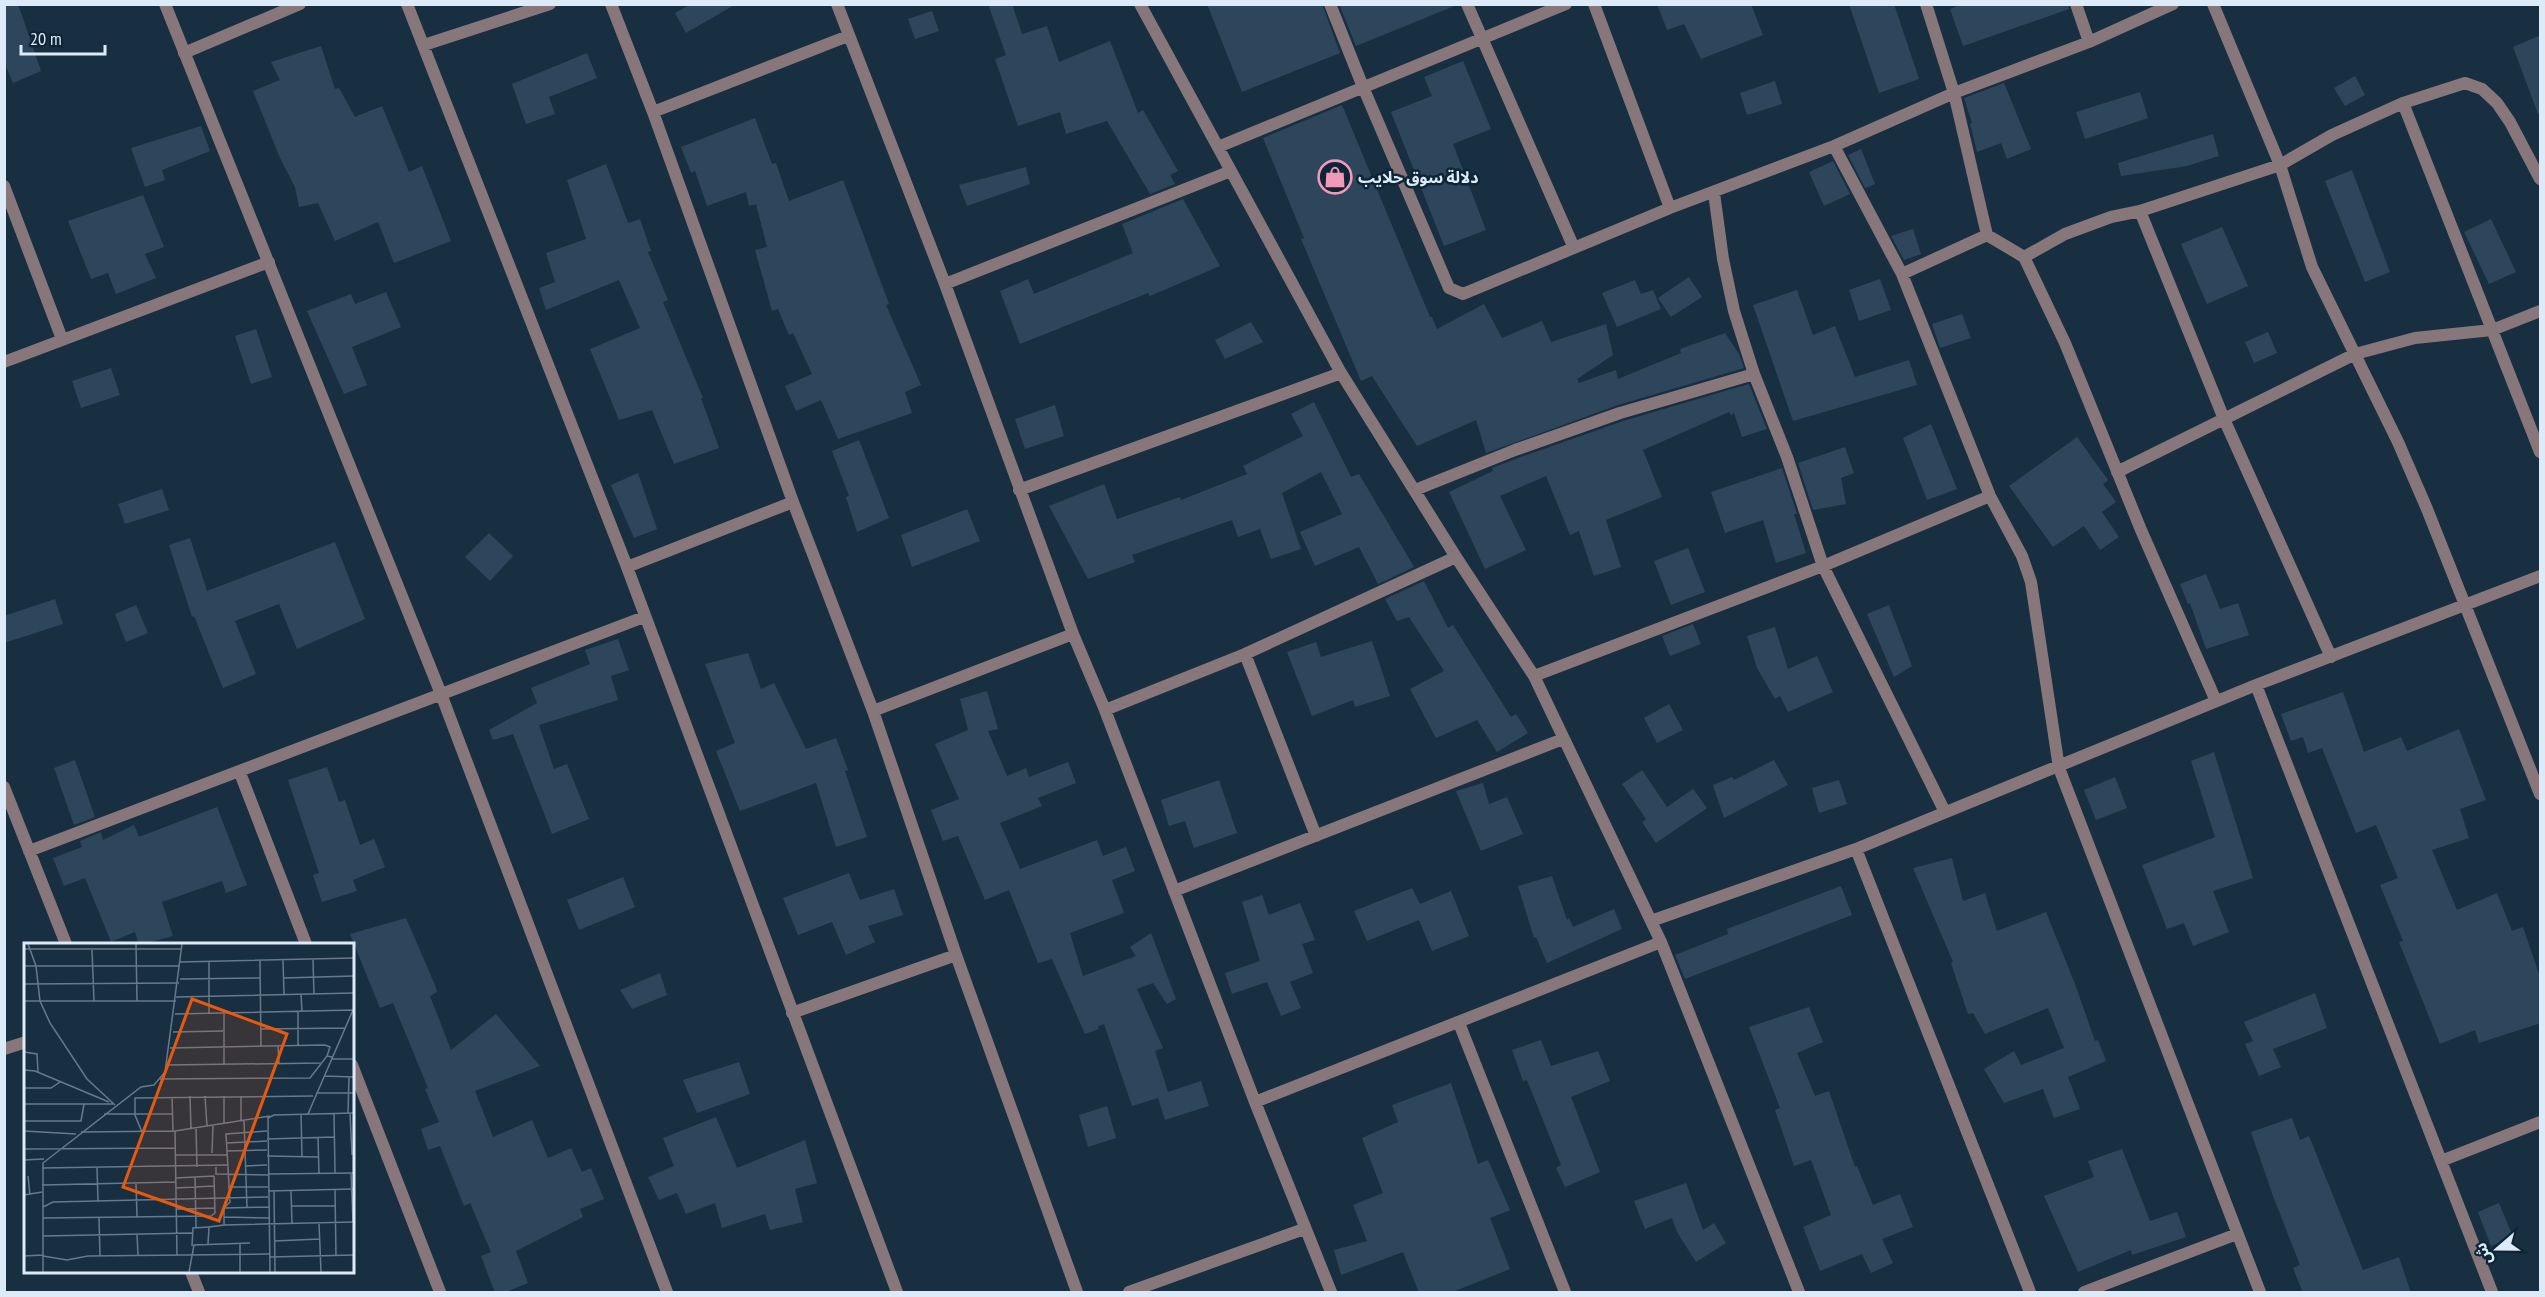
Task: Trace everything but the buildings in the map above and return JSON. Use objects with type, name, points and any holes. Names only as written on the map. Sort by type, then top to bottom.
[{"type":"street","points":[[165,4],[441,694],[666,1293]]},
{"type":"street","points":[[184,53],[300,4]]},
{"type":"street","points":[[407,4],[627,567],[897,1293]]},
{"type":"street","points":[[424,45],[550,4]]},
{"type":"street","points":[[611,4],[653,111],[792,502],[873,711],[956,955],[1077,1293]]},
{"type":"street","points":[[837,4],[945,284],[1073,633],[1105,710],[1330,1293]]},
{"type":"street","points":[[1140,4],[1341,373],[1456,557],[1534,676],[1661,942],[1799,1293]]},
{"type":"street","points":[[1330,4],[1449,288],[1463,294],[1670,208],[1834,146],[1954,93],[2090,42],[2173,4]]},
{"type":"street","points":[[1467,4],[1574,248]]},
{"type":"street","points":[[1218,147],[1566,4]]},
{"type":"street","points":[[1594,4],[1670,208]]},
{"type":"street","points":[[1926,4],[1954,93],[1987,235],[2024,256],[2065,343],[2117,472],[2216,701]]},
{"type":"street","points":[[2076,4],[2090,42]]},
{"type":"street","points":[[2213,4],[2280,165],[2312,267],[2398,442],[2466,604],[2541,794]]},
{"type":"street","points":[[653,111],[848,36]]},
{"type":"street","points":[[2024,256],[2065,234],[2111,217],[2140,212],[2280,165],[2332,135],[2403,103],[2465,83],[2482,89],[2497,103],[2541,179]]},
{"type":"street","points":[[2403,103],[2541,452]]},
{"type":"street","points":[[1834,146],[1902,274],[1990,496],[2022,556],[2031,582],[2059,768],[2260,1293]]},
{"type":"street","points":[[945,284],[1231,171]]},
{"type":"street","points":[[4,186],[63,339]]},
{"type":"street","points":[[1714,193],[1723,259],[1734,311],[1754,374],[1787,457],[1823,566],[1945,812]]},
{"type":"street","points":[[2140,212],[2224,418],[2331,657]]},
{"type":"street","points":[[1902,274],[1987,235]]},
{"type":"street","points":[[4,362],[269,262]]},
{"type":"street","points":[[2117,472],[2355,354],[2415,338],[2492,330],[2541,310]]},
{"type":"street","points":[[1019,490],[1341,373]]},
{"type":"street","points":[[1415,490],[1515,450],[1620,413],[1754,374]]},
{"type":"street","points":[[1534,676],[1823,566],[1990,496]]},
{"type":"street","points":[[627,567],[792,502]]},
{"type":"street","points":[[1105,710],[1245,654],[1456,557]]},
{"type":"street","points":[[1651,921],[1856,849],[2059,768],[2256,685],[2541,576]]},
{"type":"street","points":[[29,851],[644,617]]},
{"type":"street","points":[[873,711],[1073,633]]},
{"type":"street","points":[[1245,654],[1316,836]]},
{"type":"street","points":[[2256,685],[2492,1293]]},
{"type":"street","points":[[1173,891],[1563,739]]},
{"type":"street","points":[[240,772],[305,943]]},
{"type":"street","points":[[4,787],[65,943]]},
{"type":"street","points":[[1856,849],[2030,1293]]},
{"type":"street","points":[[1255,1102],[1661,942]]},
{"type":"street","points":[[792,1014],[956,955]]},
{"type":"street","points":[[1459,1023],[1565,1293]]},
{"type":"street","points":[[4,1049],[24,1043]]},
{"type":"street","points":[[354,1070],[440,1293]]},
{"type":"street","points":[[2441,1161],[2541,1122]]},
{"type":"street","points":[[1129,1293],[1304,1229]]},
{"type":"street","points":[[2084,1293],[2237,1234]]},
{"type":"street","points":[[191,1273],[199,1293]]},
{"type":"place","name":"دلالة سوق حلايب","points":[[1335,177]]}]
